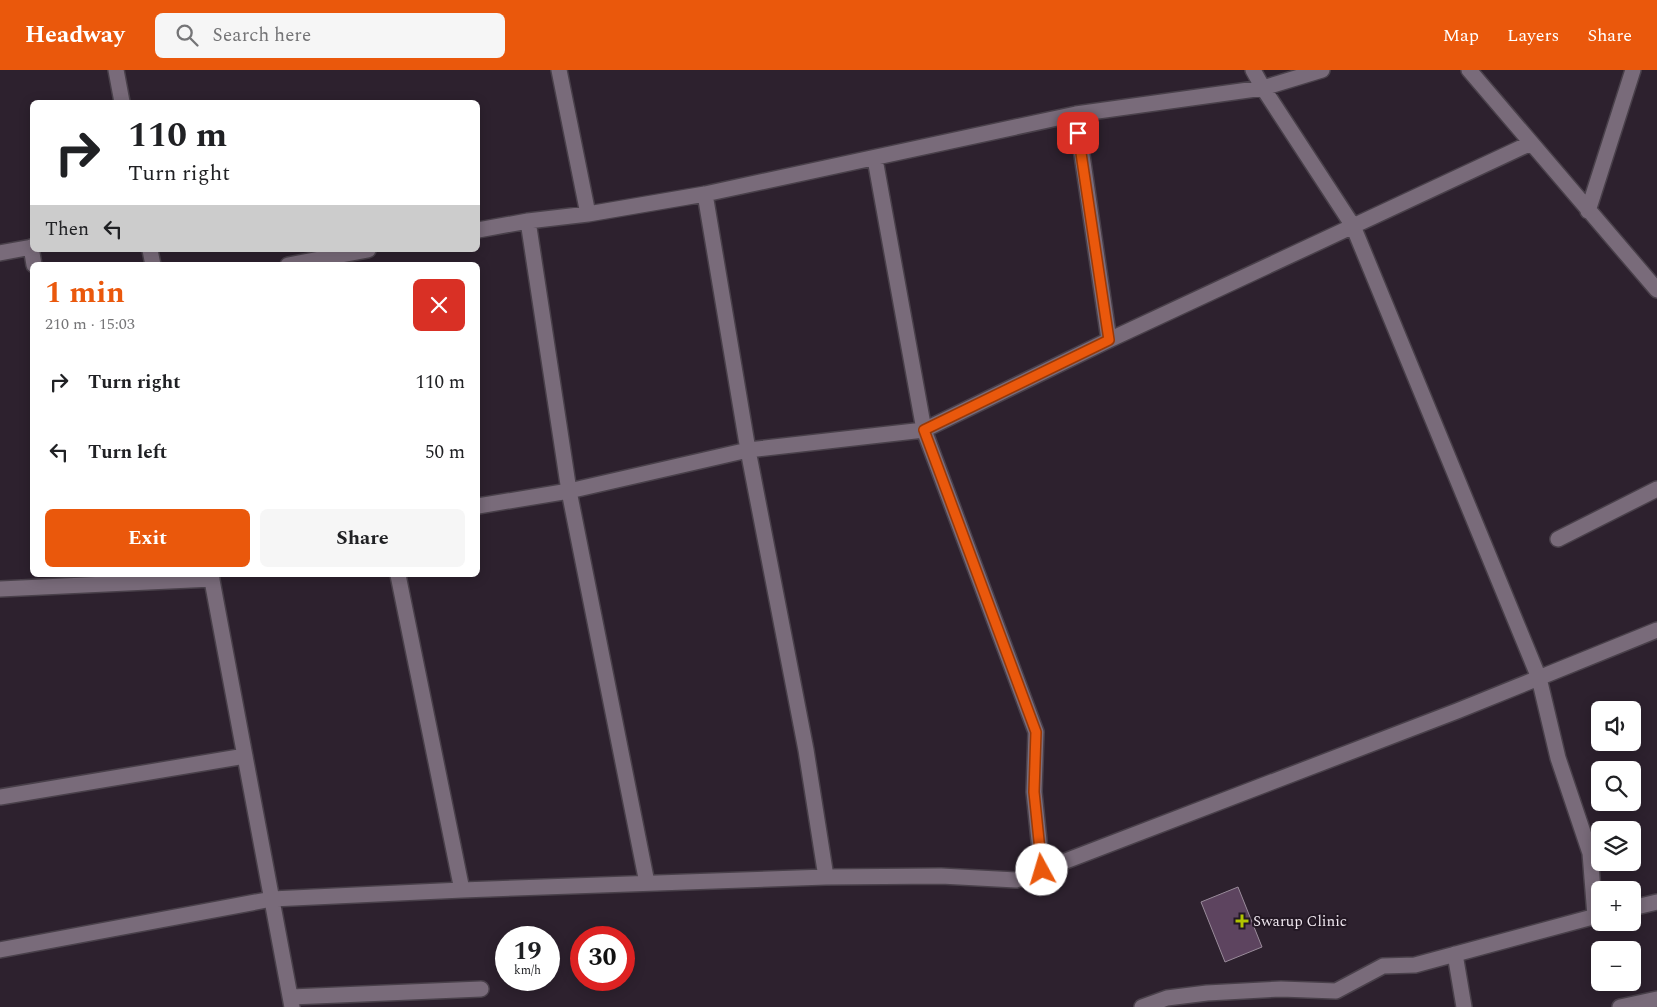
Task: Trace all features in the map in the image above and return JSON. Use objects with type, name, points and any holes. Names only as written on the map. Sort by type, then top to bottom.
[{"type":"street","points":[[116,70],[122,100]]},
{"type":"street","points":[[559,70],[588,214]]},
{"type":"street","points":[[1253,70],[1353,226],[1540,678],[1558,758],[1590,853],[1594,881]]},
{"type":"street","points":[[480,230],[705,194],[875,159],[1076,114],[1263,88],[1322,70]]},
{"type":"street","points":[[1468,70],[1657,290]]},
{"type":"street","points":[[1588,211],[1633,70]]},
{"type":"street","points":[[1076,114],[1109,340]]},
{"type":"street","points":[[480,506],[569,491],[748,450],[924,430],[1109,340],[1531,143]]},
{"type":"street","points":[[875,159],[924,430],[1036,732],[1034,792],[1042,870]]},
{"type":"street","points":[[705,194],[748,450],[806,750],[826,877]]},
{"type":"street","points":[[528,221],[569,491],[647,883]]},
{"type":"street","points":[[0,253],[30,247]]},
{"type":"street","points":[[323,262],[346,260],[364,252]]},
{"type":"street","points":[[1558,539],[1657,489]]},
{"type":"street","points":[[0,589],[94,580],[212,577],[291,1002],[481,988]]},
{"type":"street","points":[[398,577],[462,890]]},
{"type":"street","points":[[0,950],[272,899],[826,877],[941,876],[1016,880],[1448,715],[1657,630]]},
{"type":"street","points":[[0,797],[245,756]]},
{"type":"street","points":[[1641,906],[1657,902]]},
{"type":"street","points":[[1142,1007],[1167,998],[1207,993],[1281,989],[1336,991],[1383,966],[1415,965],[1591,918]]},
{"type":"street","points":[[1455,954],[1464,1007]]},
{"type":"street","points":[[1620,1007],[1657,999]]},
{"type":"building","points":[[1238,887],[1262,947],[1225,962],[1201,902]]},
{"type":"place","name":"Swarup Clinic","points":[[1242,921]]},
{"type":"route","points":[[1042,870],[1034,792],[1036,732],[924,430],[1109,340],[1078,133]]}]
